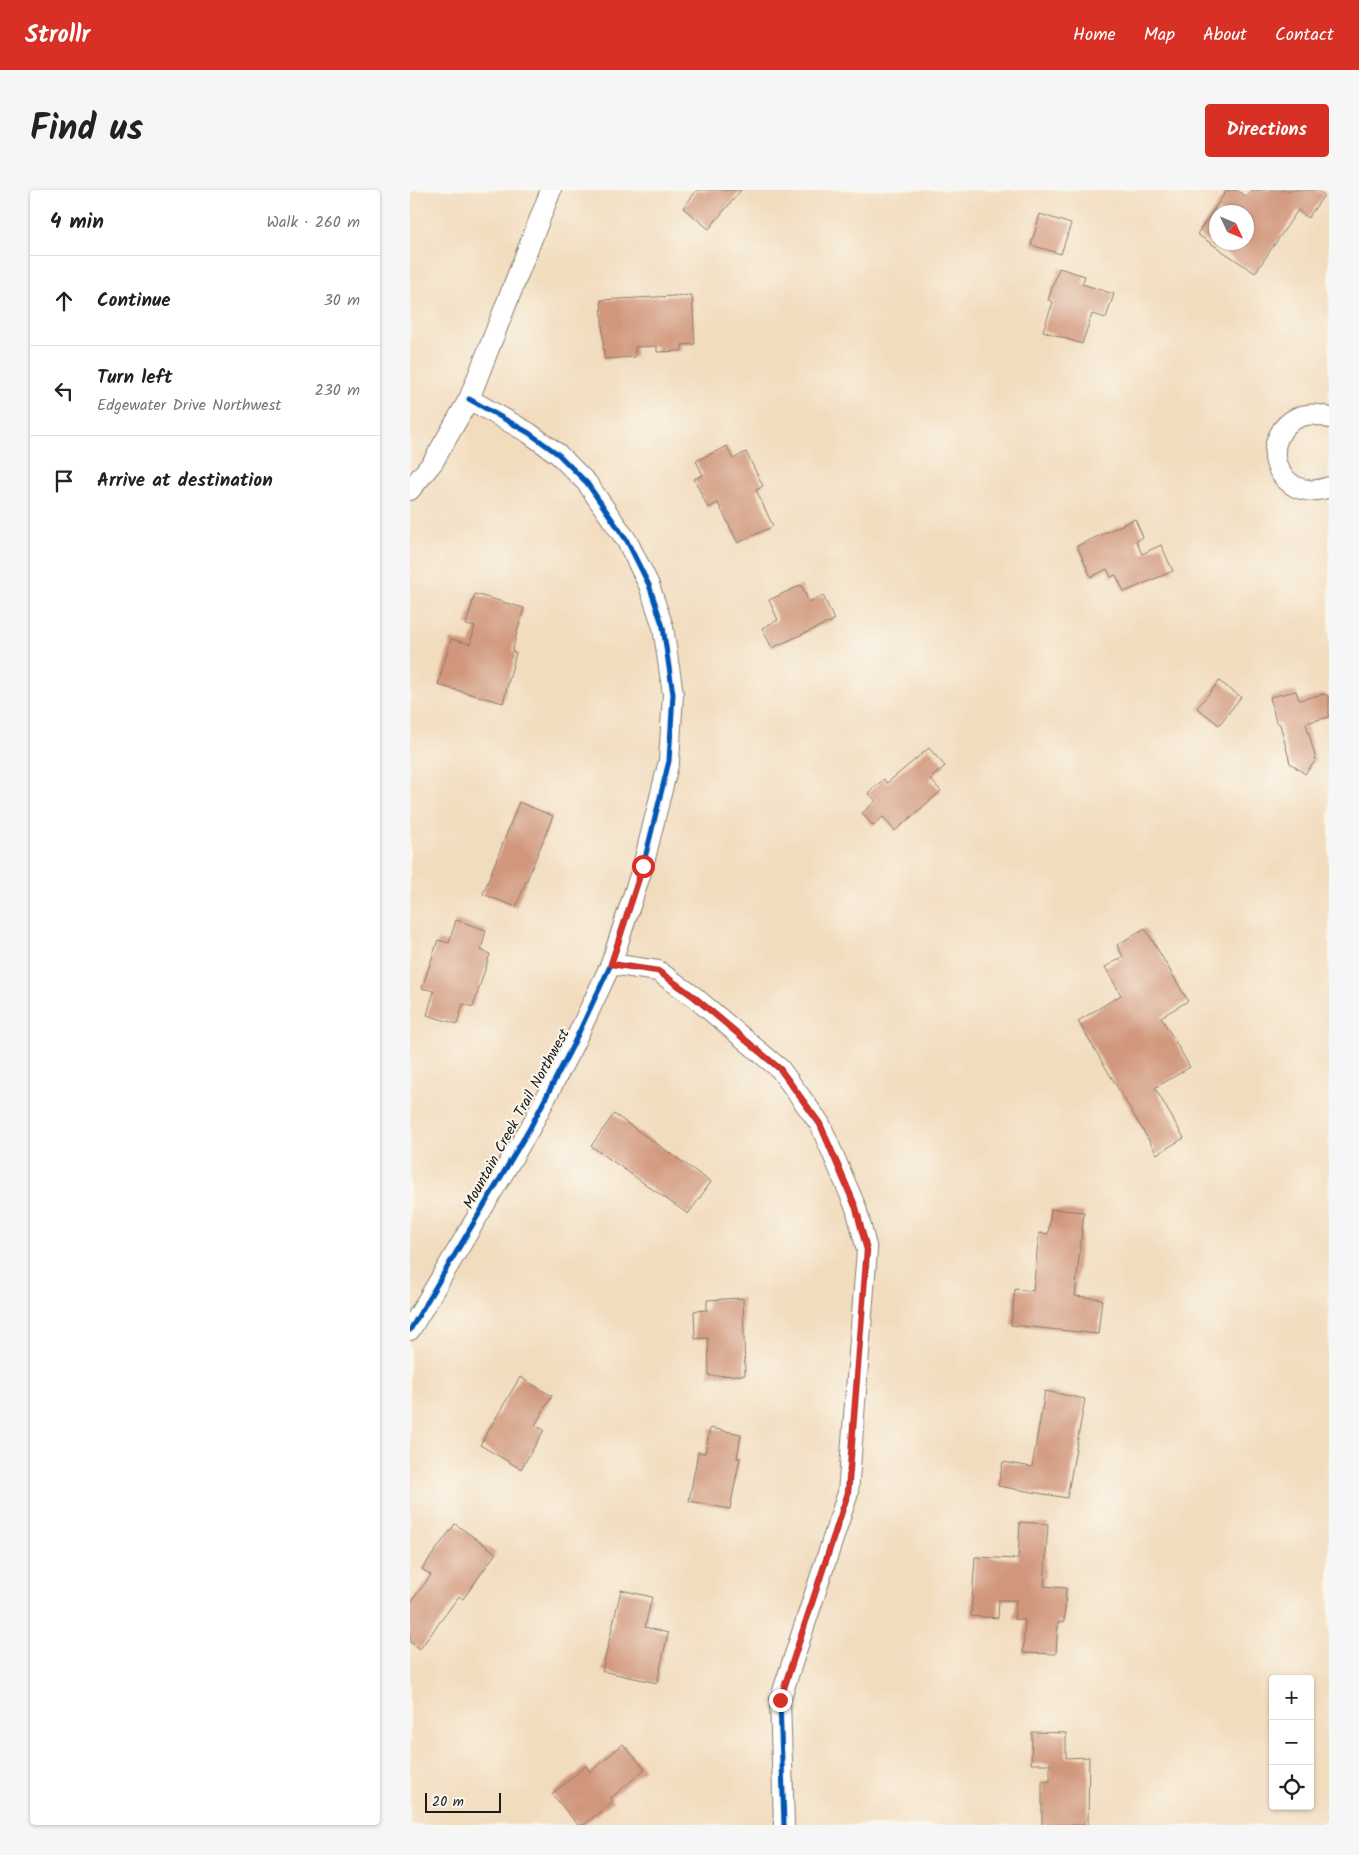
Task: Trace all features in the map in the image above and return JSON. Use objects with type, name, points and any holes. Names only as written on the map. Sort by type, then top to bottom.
[{"type":"street","points":[[410,490],[433,462],[469,399],[551,190]]},
{"type":"street","name":"Mountain Creek Trail Northwest","points":[[410,1330],[530,1128],[572,1047],[611,964],[643,866],[669,761],[673,694],[663,627],[648,585],[627,540],[587,482],[558,454],[529,433],[469,399]]},
{"type":"street","points":[[1329,418],[1308,414],[1296,418],[1286,425],[1278,436],[1274,448],[1277,466],[1288,482],[1299,488],[1311,491],[1329,486]]},
{"type":"street","points":[[611,964],[658,971],[693,996],[780,1069],[820,1124],[856,1208],[867,1250],[848,1493],[780,1700],[784,1825]]},
{"type":"building","points":[[697,190],[741,190],[709,229],[683,208]]},
{"type":"building","points":[[1227,190],[1237,190],[1246,197],[1251,190],[1317,190],[1324,195],[1308,218],[1298,210],[1255,273],[1221,250],[1254,250],[1254,205],[1217,205]]},
{"type":"building","points":[[1040,214],[1071,224],[1061,254],[1031,245]]},
{"type":"building","points":[[1209,216],[1209,242],[1197,234]]},
{"type":"building","points":[[1059,268],[1085,276],[1082,284],[1114,294],[1106,318],[1092,314],[1082,344],[1043,331],[1053,302],[1048,300]]},
{"type":"building","points":[[692,295],[695,344],[682,345],[682,351],[657,352],[657,346],[635,347],[635,357],[604,359],[601,300]]},
{"type":"building","points":[[727,446],[733,459],[746,452],[763,486],[756,490],[773,526],[738,543],[718,503],[708,508],[694,479],[703,475],[696,461]]},
{"type":"building","points":[[1135,519],[1143,537],[1136,541],[1142,554],[1161,545],[1173,571],[1124,592],[1116,575],[1111,577],[1107,569],[1091,577],[1077,546]]},
{"type":"building","points":[[801,585],[809,602],[823,595],[834,620],[772,648],[762,628],[778,620],[769,600]]},
{"type":"building","points":[[475,594],[524,608],[512,651],[516,653],[503,703],[438,685],[451,639],[470,644],[475,627],[466,625]]},
{"type":"building","points":[[1219,681],[1241,697],[1219,725],[1197,708]]},
{"type":"building","points":[[1296,691],[1299,700],[1324,694],[1329,697],[1329,717],[1306,723],[1316,760],[1305,774],[1290,763],[1280,724],[1276,722],[1270,697]]},
{"type":"building","points":[[929,748],[945,766],[930,779],[941,791],[895,831],[883,817],[873,826],[862,813],[876,801],[868,793],[884,779],[887,783]]},
{"type":"building","points":[[519,802],[553,816],[516,907],[483,894]]},
{"type":"building","points":[[456,920],[486,930],[481,950],[490,954],[473,1007],[463,1004],[457,1024],[427,1015],[434,991],[422,988],[438,940],[449,943]]},
{"type":"building","points":[[1145,928],[1188,1001],[1161,1017],[1190,1067],[1155,1088],[1184,1138],[1157,1154],[1078,1021],[1121,995],[1105,967],[1123,957],[1117,945]]},
{"type":"building","points":[[614,1114],[711,1182],[688,1214],[591,1146]]},
{"type":"building","points":[[1051,1209],[1084,1212],[1075,1296],[1102,1299],[1098,1334],[1011,1325],[1015,1289],[1033,1291],[1039,1233],[1048,1234]]},
{"type":"building","points":[[743,1298],[745,1375],[709,1376],[708,1338],[695,1339],[694,1311],[707,1310],[707,1300]]},
{"type":"building","points":[[520,1377],[552,1396],[535,1425],[544,1430],[521,1469],[480,1445]]},
{"type":"building","points":[[1045,1391],[1085,1399],[1067,1498],[998,1486],[1003,1462],[1032,1467]]},
{"type":"building","points":[[710,1428],[741,1434],[737,1458],[740,1458],[730,1509],[689,1501],[698,1452],[705,1453]]},
{"type":"building","points":[[1020,1522],[1048,1524],[1044,1586],[1066,1588],[1064,1622],[1058,1622],[1056,1654],[1023,1653],[1025,1620],[1014,1619],[1016,1600],[999,1600],[998,1618],[971,1616],[975,1557],[1018,1559]]},
{"type":"building","points":[[455,1524],[496,1553],[463,1599],[459,1596],[420,1649],[410,1642],[410,1603],[431,1575],[422,1569]]},
{"type":"building","points":[[621,1590],[652,1597],[645,1627],[668,1633],[657,1683],[602,1671]]},
{"type":"building","points":[[1032,1732],[1066,1733],[1066,1758],[1089,1757],[1088,1825],[1042,1825],[1042,1781],[1050,1781],[1050,1764],[1031,1764]]},
{"type":"building","points":[[623,1744],[645,1769],[611,1798],[613,1801],[584,1825],[578,1825],[552,1794],[586,1766],[590,1772]]},
{"type":"cycle path","points":[[410,1330],[530,1128],[572,1047],[611,964],[643,866],[669,761],[673,694],[663,627],[649,585],[627,541],[587,483],[558,454],[529,433],[469,399]]},
{"type":"cycle path","points":[[611,964],[658,971],[693,996],[780,1069],[820,1124],[856,1208],[867,1250],[848,1493],[780,1700],[784,1825]]},
{"type":"route","points":[[643,866],[611,964],[658,971],[693,996],[780,1069],[820,1124],[856,1208],[867,1250],[848,1493],[780,1700]]}]
